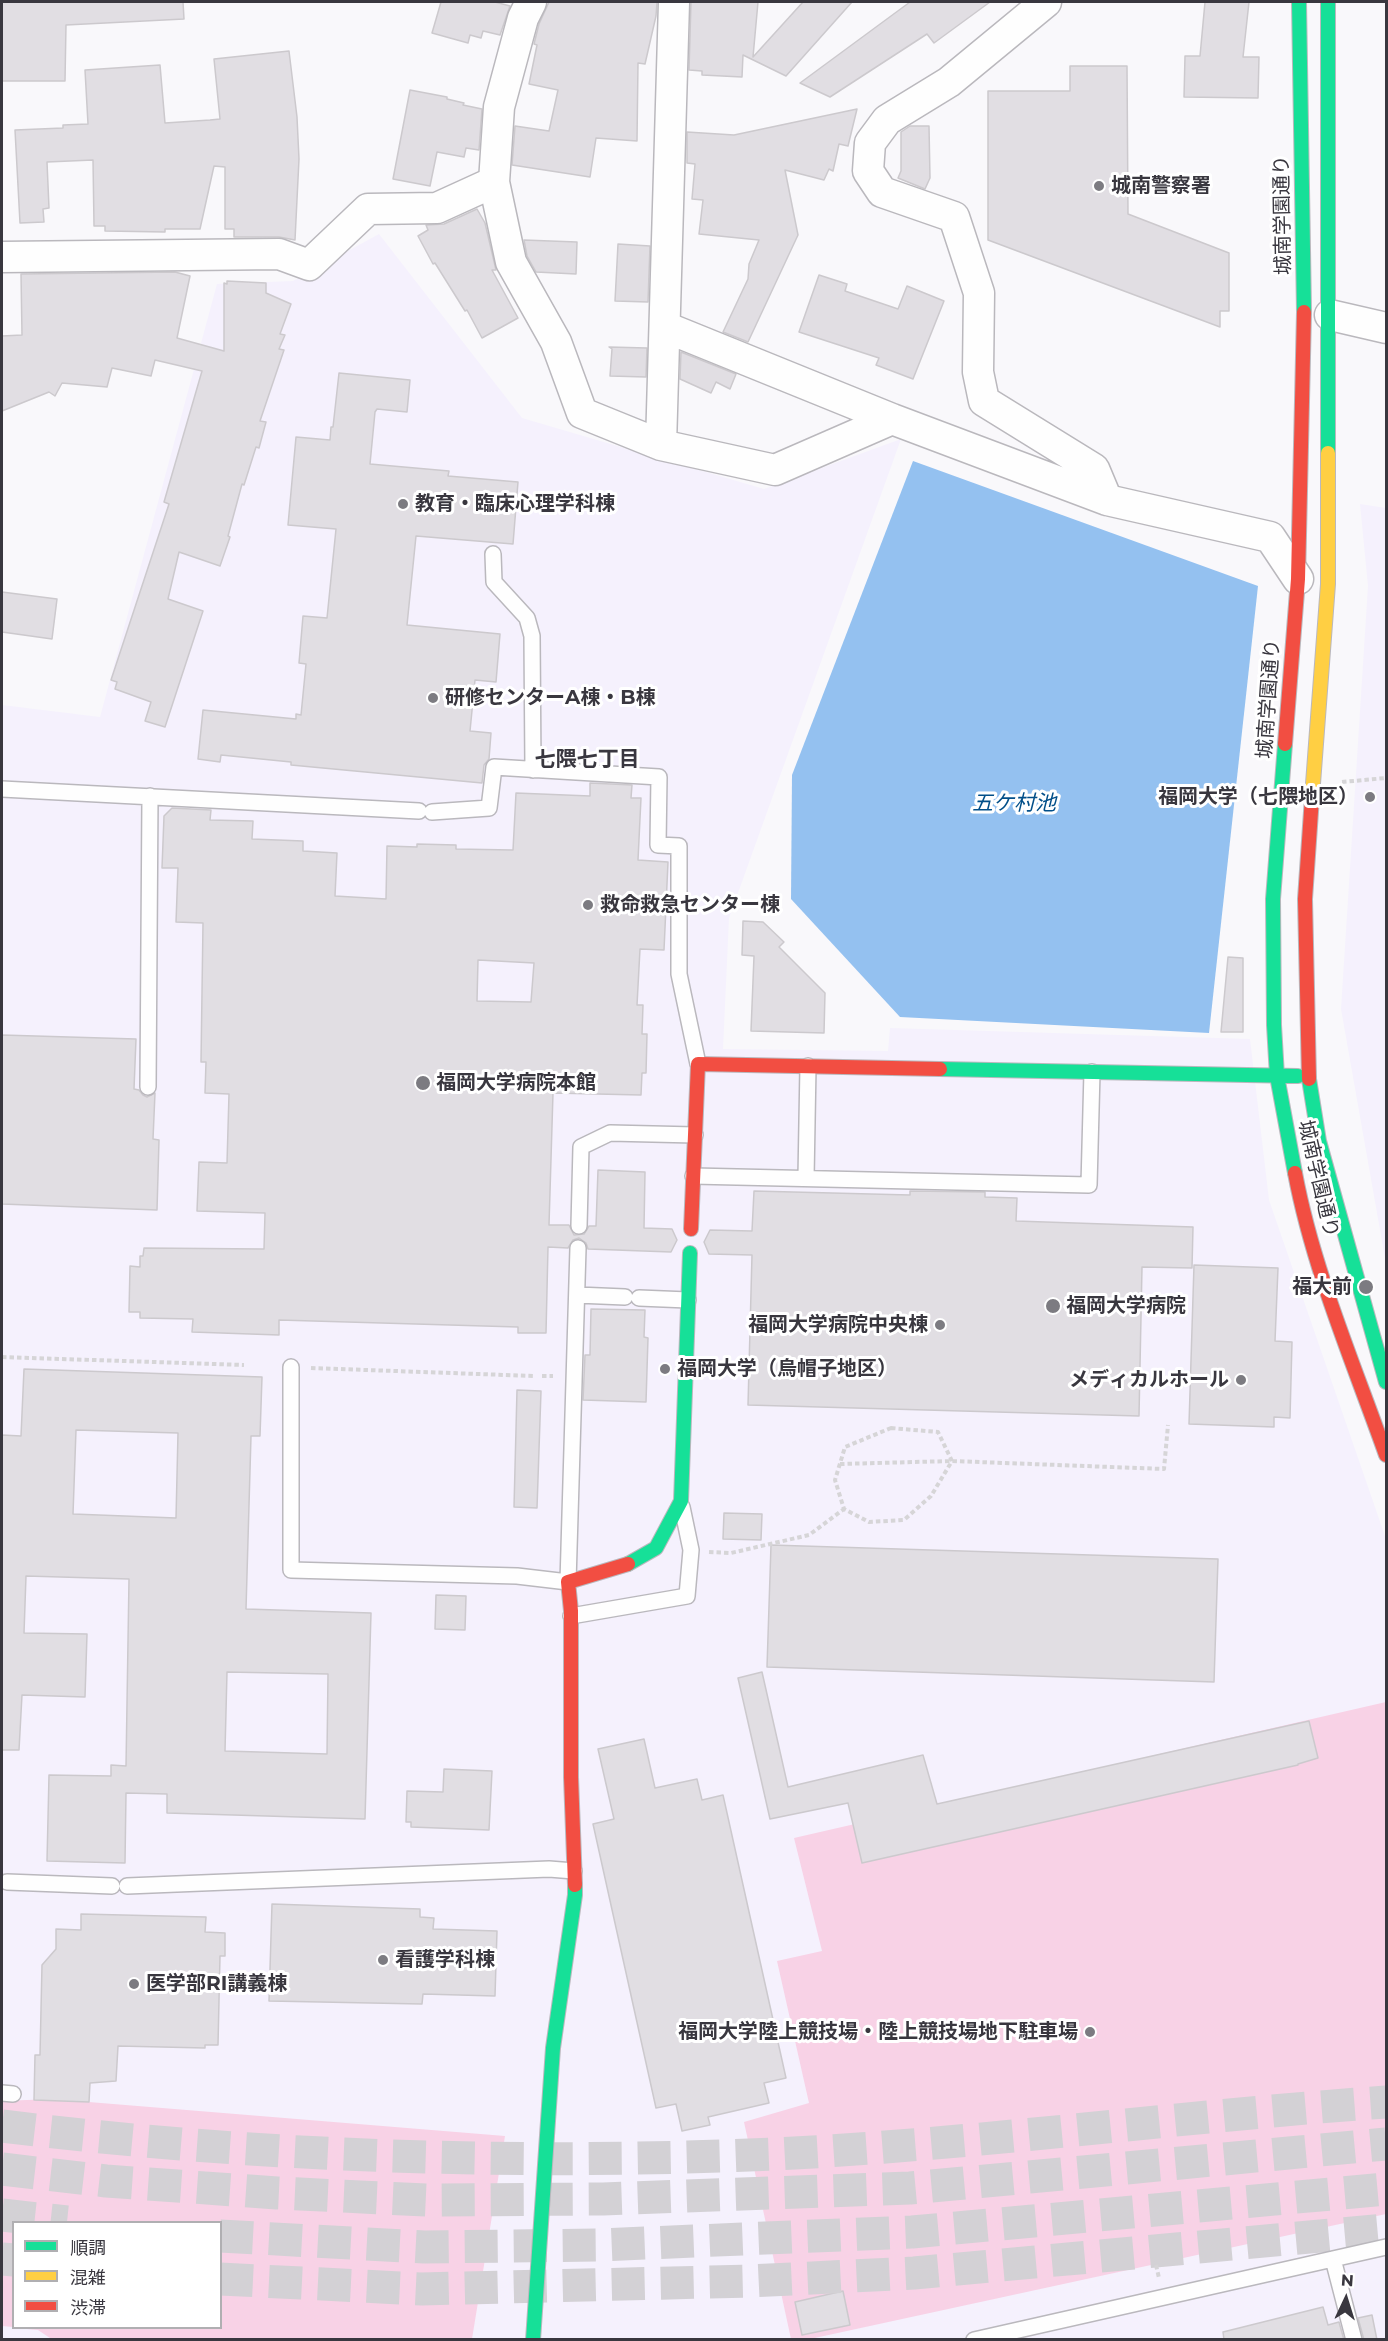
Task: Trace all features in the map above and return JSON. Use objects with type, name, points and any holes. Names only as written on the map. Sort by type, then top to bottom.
[{"type":"street","points":[[531,2],[523,18],[499,107],[494,182],[511,262],[556,342],[582,413],[661,445],[775,470],[892,419]]},
{"type":"street","points":[[661,445],[674,2]]},
{"type":"street","points":[[1046,2],[949,82],[887,120],[870,143],[868,171],[882,192],[954,217],[980,293],[978,372],[984,400],[1094,469],[1107,500]]},
{"type":"street","name":"城南学園通り","points":[[1299,2],[1304,314],[1298,579],[1273,899],[1274,1025],[1277,1076],[1301,1206],[1320,1269],[1386,1455]]},
{"type":"street","name":"城南学園通り","points":[[1328,2],[1330,315],[1328,584],[1305,900],[1309,1076],[1319,1141],[1386,1382]]},
{"type":"street","points":[[2,257],[279,255],[309,265],[368,209],[436,208],[494,182]]},
{"type":"street","points":[[1330,315],[1386,328]]},
{"type":"street","points":[[665,327],[892,419],[1107,500],[1270,537],[1298,579]]},
{"type":"street","points":[[691,1229],[698,1064],[1309,1076]]},
{"type":"street","points":[[533,2340],[553,2048],[575,1895],[571,1777],[571,1616],[568,1582],[626,1565],[656,1548],[681,1501],[690,1253]]},
{"type":"lane","points":[[493,554],[494,582],[527,618],[532,636],[533,770]]},
{"type":"lane","points":[[2,789],[426,811],[489,808],[494,767],[660,777],[658,845],[680,846],[679,974],[698,1064]]},
{"type":"lane","points":[[148,1087],[150,796]]},
{"type":"lane","points":[[806,1178],[808,1066]]},
{"type":"lane","points":[[693,1176],[1089,1185],[1092,1072]]},
{"type":"lane","points":[[579,1226],[581,1147],[610,1133],[695,1135]]},
{"type":"lane","points":[[291,1367],[291,1570],[517,1576],[568,1582],[578,1248]]},
{"type":"lane","points":[[577,1295],[688,1300]]},
{"type":"lane","points":[[571,1616],[687,1596],[691,1551],[681,1501]]},
{"type":"lane","points":[[7,1882],[119,1886],[549,1869],[574,1871]]},
{"type":"lane","points":[[974,2340],[1386,2247]]},
{"type":"lane","points":[[1333,2259],[1354,2340]]},
{"type":"path","points":[[1339,783],[1386,778]]},
{"type":"path","points":[[2,1357],[244,1365]]},
{"type":"path","points":[[291,1367],[534,1376]]},
{"type":"path","points":[[840,1464],[952,1461],[1164,1469],[1167,1425]]},
{"type":"path","points":[[891,1428],[938,1432],[952,1461],[931,1496],[904,1520],[869,1522],[844,1509],[835,1480],[845,1447],[891,1428]]},
{"type":"path","points":[[691,1551],[731,1553],[809,1535],[844,1509]]},
{"type":"shaded area","name":"福岡大学（烏帽子地区）","points":[[379,234],[522,418],[764,489],[901,439],[729,918],[723,1049],[888,1051],[890,1028],[1250,1039],[1269,1200],[1386,1539],[1386,2339],[2,2340],[2,705],[100,717],[217,284],[293,281]]},
{"type":"shaded area","name":"福岡大学（七隈地区）","points":[[1360,504],[1386,508],[1386,1264],[1341,1009],[1368,586]]},
{"type":"shaded area","name":"福岡大学陸上競技場・陸上競技場地下駐車場","points":[[1386,1702],[1386,2214],[810,2339],[791,2339],[744,2122],[809,2103],[777,1961],[822,1951],[794,1838]]},
{"type":"shaded area","points":[[52,2099],[505,2136],[472,2339],[53,2340],[38,2330],[26,2329],[222,2329],[222,2221],[12,2221],[12,2327],[2,2326],[2,2101]]},
{"type":"water","name":"五ケ村池","points":[[913,461],[1258,586],[1209,1033],[900,1017],[791,899],[792,775]]},
{"type":"building","points":[[2,2],[183,2],[184,19],[66,25],[65,81],[2,81]]},
{"type":"building","points":[[441,2],[495,2],[510,6],[500,35],[483,31],[481,38],[470,35],[468,43],[432,33]]},
{"type":"building","points":[[549,2],[657,2],[645,64],[638,63],[637,141],[596,138],[590,177],[512,165],[515,126],[549,131],[558,90],[529,84],[537,45],[534,44],[539,24]]},
{"type":"building","points":[[691,2],[758,2],[753,57],[803,2],[852,2],[786,76],[743,55],[742,77],[702,75],[702,71],[689,70]]},
{"type":"building","points":[[910,2],[990,2],[934,43],[927,34],[830,97],[800,83]]},
{"type":"building","points":[[1205,2],[1249,2],[1243,57],[1259,57],[1258,98],[1184,97],[1185,56],[1200,56]]},
{"type":"building","points":[[289,51],[297,117],[299,159],[295,240],[279,237],[234,237],[234,229],[225,229],[225,167],[214,166],[200,229],[165,229],[165,232],[105,231],[105,226],[94,226],[93,160],[47,162],[49,208],[43,209],[44,222],[20,223],[15,130],[63,128],[63,125],[88,124],[85,70],[160,65],[165,123],[210,120],[220,119],[214,59]]},
{"type":"building","points":[[1070,66],[1127,66],[1128,214],[1229,253],[1229,311],[1220,311],[1220,327],[988,240],[988,91],[1070,91]]},
{"type":"building","points":[[410,90],[447,97],[447,99],[464,103],[463,105],[482,109],[479,150],[466,148],[464,157],[437,152],[430,186],[393,179]]},
{"type":"building","points":[[857,109],[848,146],[839,144],[833,171],[829,169],[824,180],[785,170],[798,235],[748,342],[723,332],[748,279],[749,264],[759,240],[699,234],[703,200],[692,199],[695,164],[687,163],[687,132],[734,135]]},
{"type":"building","points":[[910,126],[929,126],[930,178],[925,189],[898,178],[901,171],[901,132]]},
{"type":"building","points":[[477,209],[485,223],[496,270],[492,270],[518,318],[482,338],[467,310],[465,311],[435,263],[433,264],[418,236],[428,230],[426,225],[444,224]]},
{"type":"building","points":[[524,240],[577,242],[576,274],[536,272],[527,256]]},
{"type":"building","points":[[618,244],[650,246],[648,302],[615,301]]},
{"type":"building","points":[[175,272],[190,276],[177,338],[224,351],[224,283],[227,284],[227,281],[266,283],[266,293],[291,304],[280,334],[285,335],[279,349],[284,350],[260,421],[266,422],[259,448],[256,447],[244,485],[242,484],[228,536],[230,537],[220,566],[179,552],[168,599],[203,611],[165,727],[145,721],[151,702],[115,689],[117,682],[111,680],[169,504],[164,502],[202,371],[155,360],[151,376],[112,368],[107,387],[62,383],[55,396],[49,392],[2,411],[2,336],[22,335],[21,274]]},
{"type":"building","points":[[819,275],[847,284],[845,291],[898,309],[907,286],[944,301],[913,379],[876,365],[879,358],[799,332]]},
{"type":"building","points":[[609,347],[647,348],[646,377],[610,376],[612,349]]},
{"type":"building","points":[[681,352],[736,374],[730,389],[716,382],[711,393],[680,379]]},
{"type":"building","points":[[339,373],[410,380],[407,412],[377,409],[375,412],[370,464],[449,471],[448,476],[518,482],[513,544],[416,536],[407,625],[500,634],[496,682],[475,680],[470,731],[491,733],[489,759],[484,765],[482,783],[291,765],[291,762],[221,755],[220,762],[198,759],[203,710],[296,719],[296,714],[301,715],[306,664],[299,663],[303,616],[327,618],[336,529],[288,525],[296,437],[330,440]]},
{"type":"building","points":[[2,592],[57,599],[52,639],[2,632]]},
{"type":"building","points":[[590,783],[632,785],[631,798],[641,798],[638,860],[668,862],[664,950],[640,949],[637,1005],[643,1005],[642,1034],[647,1034],[646,1073],[642,1073],[641,1095],[553,1093],[549,1225],[569,1225],[574,1235],[584,1234],[589,1226],[596,1226],[598,1170],[645,1172],[644,1228],[672,1229],[677,1240],[671,1252],[588,1249],[586,1243],[579,1238],[573,1240],[568,1248],[548,1247],[546,1333],[518,1333],[518,1327],[279,1320],[279,1335],[192,1332],[193,1319],[140,1318],[140,1312],[129,1312],[130,1266],[140,1267],[140,1256],[143,1256],[144,1248],[264,1249],[265,1213],[197,1211],[199,1162],[227,1163],[229,1094],[205,1093],[206,1062],[201,1062],[203,923],[176,922],[178,868],[162,868],[164,816],[172,808],[211,810],[210,820],[253,821],[252,839],[303,841],[303,851],[337,853],[335,896],[386,899],[387,846],[456,845],[456,849],[513,850],[516,793],[590,796]],"holes":[[[478,960],[534,963],[531,1002],[477,1001]]]},
{"type":"building","points":[[743,921],[763,922],[784,942],[779,947],[825,993],[824,1033],[751,1031],[754,956],[742,955]]},
{"type":"building","points":[[1228,957],[1243,958],[1243,1032],[1221,1032]]},
{"type":"building","points":[[2,1035],[136,1039],[134,1089],[147,1097],[155,1093],[153,1139],[159,1140],[157,1210],[2,1204]]},
{"type":"building","name":"福岡大学病院中央棟","points":[[754,1191],[910,1195],[910,1191],[985,1192],[985,1197],[1017,1198],[1016,1221],[1193,1227],[1192,1268],[1142,1267],[1139,1416],[748,1405],[752,1255],[709,1254],[704,1242],[710,1230],[752,1231]]},
{"type":"building","name":"メディカルホール","points":[[1194,1265],[1278,1268],[1275,1341],[1292,1342],[1290,1418],[1274,1417],[1274,1427],[1189,1424]]},
{"type":"building","points":[[591,1309],[645,1310],[644,1337],[648,1338],[646,1402],[583,1400],[585,1355],[590,1355]]},
{"type":"building","points":[[24,1369],[262,1377],[260,1436],[251,1436],[246,1609],[371,1613],[365,1819],[167,1813],[167,1794],[126,1793],[125,1863],[47,1861],[49,1775],[111,1776],[111,1765],[126,1766],[129,1579],[26,1576],[24,1633],[87,1634],[85,1697],[22,1695],[19,1750],[2,1750],[2,1435],[21,1436]],"holes":[[[76,1430],[178,1433],[176,1518],[73,1514]],[[227,1672],[328,1674],[327,1754],[225,1751]]]},
{"type":"building","points":[[517,1390],[541,1391],[537,1508],[514,1507]]},
{"type":"building","points":[[724,1513],[762,1514],[761,1540],[723,1539]]},
{"type":"building","points":[[771,1545],[1218,1559],[1214,1682],[767,1667]]},
{"type":"building","points":[[436,1595],[466,1596],[465,1630],[435,1629]]},
{"type":"building","points":[[762,1672],[788,1787],[923,1755],[937,1804],[1309,1721],[1318,1758],[1298,1765],[862,1863],[848,1803],[770,1819],[738,1678]]},
{"type":"building","points":[[644,1739],[655,1788],[697,1779],[702,1800],[723,1795],[786,2078],[764,2083],[769,2103],[708,2117],[710,2125],[682,2131],[676,2104],[656,2108],[593,1824],[614,1819],[598,1749]]},
{"type":"building","points":[[444,1769],[492,1771],[489,1830],[411,1827],[411,1822],[406,1822],[407,1791],[443,1792]]},
{"type":"building","name":"看護学科棟","points":[[272,1904],[420,1909],[420,1917],[434,1918],[433,1929],[497,1931],[495,1996],[423,1994],[422,2004],[269,2001]]},
{"type":"building","name":"医学部RI講義棟","points":[[81,1914],[206,1917],[205,1932],[225,1933],[225,1956],[220,1956],[218,2045],[205,2045],[205,2048],[118,2046],[116,2081],[90,2083],[89,2102],[34,2100],[35,2055],[40,2055],[42,1965],[56,1949],[56,1929],[81,1930]]},
{"type":"building","points":[[843,2291],[850,2325],[802,2335],[795,2302]]},
{"type":"building","points":[[1323,2307],[1328,2325],[1339,2322],[1344,2340],[1224,2340],[1223,2332]]},
{"type":"building","points":[[1372,2315],[1377,2340],[1364,2340],[1358,2318]]},
{"type":"tunnel","points":[[2,2126],[98,2137],[291,2151],[387,2156],[581,2159],[775,2154],[928,2144],[1386,2102]]},
{"type":"tunnel","points":[[2,2169],[106,2181],[277,2193],[427,2200],[603,2199],[910,2188],[1386,2144]]},
{"type":"tunnel","points":[[222,2236],[424,2247],[598,2245],[912,2232],[1386,2189]]},
{"type":"tunnel","points":[[2,2215],[58,2221]]},
{"type":"tunnel","points":[[222,2279],[422,2289],[750,2281],[914,2273],[1386,2230]]},
{"type":"tunnel","points":[[2,2259],[12,2260]]},
{"type":"traffic: fast","points":[[1299,2],[1304,312]]},
{"type":"traffic: fast","points":[[1328,2],[1328,453]]},
{"type":"traffic: fast","points":[[1285,744],[1273,899],[1274,1025],[1277,1076],[1295,1173]]},
{"type":"traffic: fast","points":[[940,1069],[1298,1076]]},
{"type":"traffic: fast","points":[[1309,1079],[1319,1141],[1386,1382]]},
{"type":"traffic: fast","points":[[628,1564],[656,1548],[681,1501],[690,1253]]},
{"type":"traffic: fast","points":[[533,2340],[553,2048],[575,1885]]},
{"type":"traffic: slow","points":[[1312,797],[1328,584],[1328,453]]},
{"type":"traffic: jam","points":[[1285,744],[1298,579],[1304,312]]},
{"type":"traffic: jam","points":[[1309,1079],[1305,899],[1312,797]]},
{"type":"traffic: jam","points":[[691,1229],[698,1064],[940,1069]]},
{"type":"traffic: jam","points":[[1295,1173],[1323,1280],[1386,1455]]},
{"type":"traffic: jam","points":[[575,1885],[571,1777],[571,1611],[568,1582],[628,1564]]},
{"type":"place","name":"城南警察署","points":[[1099,186]]},
{"type":"place","name":"教育・臨床心理学科棟","points":[[403,504]]},
{"type":"place","name":"研修センターA棟・B棟","points":[[433,698]]},
{"type":"place","name":"福岡大学（七隈地区）","points":[[1370,797]]},
{"type":"place","name":"救命救急センター棟","points":[[588,905]]},
{"type":"place","name":"福岡大学病院本館","points":[[423,1083]]},
{"type":"place","name":"福大前","points":[[1366,1287]]},
{"type":"place","name":"福岡大学病院","points":[[1053,1306]]},
{"type":"place","name":"福岡大学病院中央棟","points":[[940,1325]]},
{"type":"place","name":"福岡大学（烏帽子地区）","points":[[665,1369]]},
{"type":"place","name":"メディカルホール","points":[[1241,1380]]},
{"type":"place","name":"看護学科棟","points":[[383,1960]]},
{"type":"place","name":"医学部RI講義棟","points":[[134,1984]]},
{"type":"place","name":"福岡大学陸上競技場・陸上競技場地下駐車場","points":[[1090,2032]]},
{"type":"district","name":"七隈七丁目","points":[[587,760]]}]
